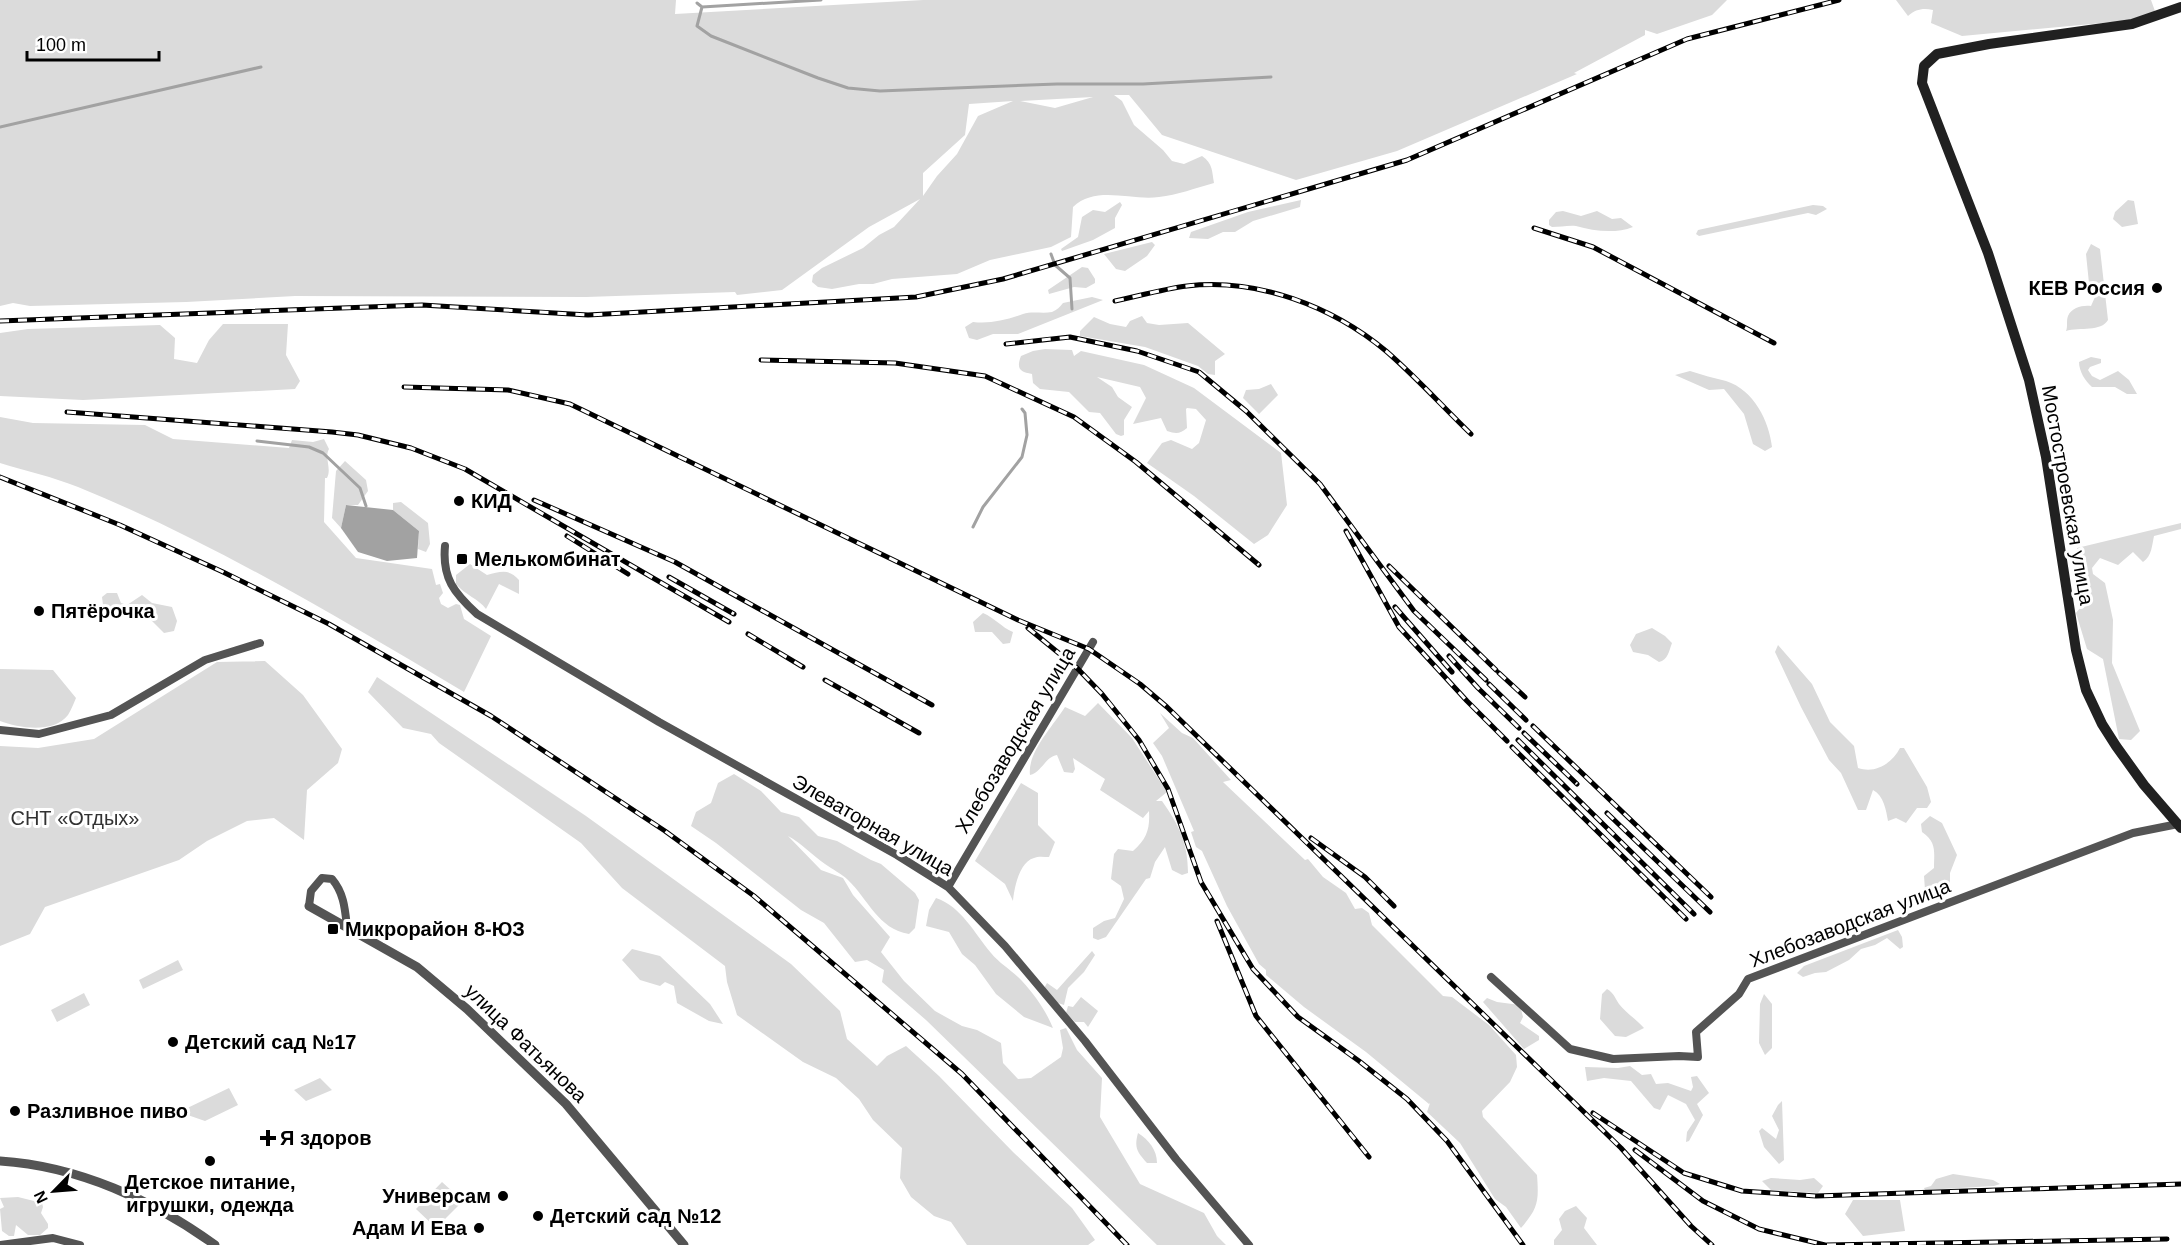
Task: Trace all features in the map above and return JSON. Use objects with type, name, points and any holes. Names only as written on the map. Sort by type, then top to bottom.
[{"type":"main road","name":"Мостостроевская улица","points":[[2180,826],[2144,785],[2116,746],[2102,724],[2086,690],[2076,650],[2046,457],[2029,380],[1988,253],[1922,83],[1924,66],[1937,54],[1989,44],[2132,24],[2181,7]]},
{"type":"street","name":"Элеваторная улица","points":[[446,546],[443,563],[447,579],[461,600],[477,614],[659,722],[897,855],[948,887],[1005,946],[1092,1050],[1176,1159],[1249,1245]]},
{"type":"street","points":[[0,730],[39,734],[111,715],[205,660],[260,642]]},
{"type":"street","name":"Хлебозаводская улица","points":[[948,887],[1093,642]]},
{"type":"street","name":"Хлебозаводская улица","points":[[1491,977],[1570,1049],[1613,1059],[1698,1057],[1696,1032],[1739,994],[1748,979],[2133,833],[2180,826]]},
{"type":"street","points":[[309,906],[311,891],[322,878],[332,879],[340,888],[347,927]]},
{"type":"street","name":"улица Фатьянова","points":[[309,906],[417,967],[467,1009],[566,1104],[684,1245]]},
{"type":"street","points":[[0,1161],[31,1164],[69,1172],[105,1185],[147,1203],[187,1225],[215,1245]]},
{"type":"street","points":[[0,1245],[53,1238],[80,1245]]},
{"type":"green space","points":[[0,0],[676,0],[675,14],[923,0],[1727,0],[1712,15],[1657,34],[1645,30],[1645,35],[1574,73],[1577,74],[1397,151],[1296,180],[1162,135],[1129,95],[1114,95],[1122,101],[1134,125],[1172,161],[1184,164],[1202,156],[1206,159],[1211,168],[1214,183],[1159,197],[1103,195],[1082,200],[1073,207],[1071,237],[1051,247],[990,260],[957,274],[892,279],[873,284],[832,289],[818,287],[812,282],[813,275],[822,268],[863,248],[894,227],[920,199],[869,227],[782,290],[737,295],[735,292],[586,297],[295,296],[186,302],[30,306],[13,303],[0,306]],"holes":[[[1093,97],[1055,108],[1020,101],[1021,101]],[[1013,101],[978,116],[957,154],[923,196],[923,173],[965,135],[969,104]]]},
{"type":"green space","points":[[1896,0],[2151,0],[2156,14],[2124,21],[1962,36],[1931,23],[1933,10],[1920,10],[1908,16]]},
{"type":"green space","points":[[1301,200],[1300,207],[1253,221],[1235,232],[1223,232],[1208,239],[1189,238],[1191,232],[1248,212]]},
{"type":"green space","points":[[2128,200],[2134,201],[2138,224],[2122,227],[2113,219],[2115,212]]},
{"type":"green space","points":[[1120,202],[1122,205],[1115,218],[1115,228],[1093,240],[1062,251],[1061,249],[1078,237],[1082,217],[1093,210],[1105,212]]},
{"type":"green space","points":[[1813,205],[1827,209],[1816,215],[1808,213],[1699,236],[1696,234],[1698,230]]},
{"type":"green space","points":[[1563,211],[1581,216],[1597,211],[1612,219],[1621,218],[1633,227],[1604,231],[1576,226],[1552,227],[1549,225],[1549,220],[1556,212]]},
{"type":"green space","points":[[1152,242],[1155,245],[1147,256],[1125,271],[1116,269],[1104,254]]},
{"type":"green space","points":[[2091,244],[2100,249],[2108,320],[2105,324],[2095,328],[2066,331],[2067,318],[2072,310],[2091,306],[2095,297],[2090,293],[2086,254]]},
{"type":"green space","points":[[1082,267],[1088,268],[1095,283],[1086,288],[1074,287],[1049,294],[1048,290]]},
{"type":"green space","points":[[1092,297],[1103,300],[1018,334],[993,334],[977,340],[969,338],[965,327],[973,322],[992,322],[1026,313],[1052,312],[1063,303]]},
{"type":"green space","points":[[1142,316],[1147,323],[1159,325],[1188,323],[1225,354],[1215,361],[1215,375],[1208,374],[1198,366],[1145,347],[1080,336],[1080,331],[1094,317],[1110,324],[1126,327],[1130,321]]},
{"type":"green space","points":[[223,324],[288,324],[286,355],[300,381],[295,389],[83,400],[0,396],[0,333],[28,329],[160,325],[175,338],[174,359],[197,363],[209,340]]},
{"type":"green space","points":[[1045,349],[1072,350],[1074,356],[1081,351],[1144,365],[1194,388],[1281,453],[1287,505],[1268,535],[1254,544],[1194,496],[1147,463],[1162,443],[1171,440],[1192,449],[1199,443],[1206,420],[1196,409],[1186,409],[1187,428],[1180,432],[1167,431],[1161,418],[1133,424],[1146,398],[1140,387],[1097,377],[1112,387],[1118,397],[1132,407],[1124,420],[1124,435],[1121,436],[1116,434],[1100,413],[1089,412],[1069,392],[1040,389],[1033,383],[1032,374],[1020,369],[1021,356]]},
{"type":"green space","points":[[2091,357],[2101,359],[2101,363],[2088,370],[2092,376],[2100,380],[2118,371],[2129,380],[2137,394],[2127,394],[2115,387],[2092,387],[2083,376],[2079,362]]},
{"type":"green space","points":[[1690,371],[1726,381],[1745,391],[1764,417],[1772,447],[1765,451],[1753,444],[1744,414],[1724,389],[1709,390],[1675,375]]},
{"type":"green space","points":[[1271,384],[1278,395],[1259,414],[1243,398],[1246,390],[1259,389]]},
{"type":"green space","points":[[0,417],[33,423],[145,425],[173,439],[289,448],[292,440],[313,442],[324,439],[329,449],[327,456],[329,467],[327,478],[325,478],[324,522],[356,558],[432,569],[436,585],[440,584],[443,593],[439,598],[441,604],[448,608],[456,604],[460,605],[464,619],[491,636],[464,692],[275,582],[178,532],[78,487],[0,463]]},
{"type":"green space","points":[[345,461],[366,480],[368,491],[358,505],[346,505],[341,528],[332,518],[336,471]]},
{"type":"green space","points":[[401,502],[428,523],[430,544],[426,552],[418,549],[419,531],[393,510],[393,503]]},
{"type":"green space","points":[[2181,523],[2181,529],[2154,536],[2150,554],[2143,562],[2133,552],[2118,565],[2100,558],[2092,568],[2093,574],[2105,583],[2113,620],[2112,663],[2140,731],[2131,740],[2119,739],[2103,659],[2087,649],[2076,613],[2088,598],[2077,548]]},
{"type":"green space","points":[[470,564],[487,575],[504,572],[512,574],[519,580],[519,594],[499,584],[486,609],[456,584],[456,575]]},
{"type":"green space","points":[[107,593],[117,593],[121,603],[127,605],[142,595],[152,603],[172,607],[177,621],[174,631],[164,633],[146,615],[123,616],[103,605],[102,597]]},
{"type":"green space","points":[[983,613],[1013,632],[1010,643],[1003,644],[992,632],[975,632],[973,622]]},
{"type":"green space","points":[[1652,628],[1672,643],[1666,657],[1659,662],[1648,655],[1633,652],[1630,645],[1636,634]]},
{"type":"green space","points":[[1778,645],[1812,684],[1830,722],[1854,746],[1858,768],[1871,770],[1883,766],[1900,748],[1904,748],[1927,787],[1931,802],[1927,808],[1917,808],[1906,823],[1896,818],[1888,821],[1882,800],[1873,790],[1866,810],[1858,810],[1841,773],[1829,760],[1801,707],[1775,652]]},
{"type":"green space","name":"СНТ «Отдых»","points":[[265,661],[303,695],[342,749],[338,763],[307,790],[304,840],[274,818],[247,821],[207,841],[179,860],[45,907],[30,934],[0,946],[0,746],[38,748],[94,739],[217,662]]},
{"type":"green space","points":[[0,669],[53,670],[76,698],[68,715],[54,725],[36,728],[0,721]]},
{"type":"green space","points":[[377,677],[586,816],[791,964],[840,1011],[847,1039],[877,1066],[887,1056],[906,1046],[1072,1208],[1095,1240],[1088,1245],[967,1245],[951,1222],[934,1216],[911,1197],[900,1178],[902,1148],[873,1120],[859,1099],[836,1078],[803,1062],[737,1015],[727,982],[725,966],[622,888],[581,843],[439,743],[431,734],[403,728],[368,692]]},
{"type":"green space","points":[[1098,703],[1132,738],[1167,792],[1156,801],[1162,801],[1178,826],[1186,852],[1188,873],[1182,875],[1172,870],[1165,847],[1155,862],[1150,878],[1146,879],[1106,937],[1098,940],[1093,938],[1093,928],[1104,921],[1115,918],[1124,899],[1121,886],[1111,879],[1114,854],[1118,849],[1133,851],[1142,842],[1148,828],[1149,811],[1143,818],[1100,790],[1105,779],[1073,758],[1075,769],[1073,773],[1064,772],[1057,755],[1030,775],[1030,767],[1042,740],[1065,707],[1085,716]]},
{"type":"green space","points":[[1160,713],[1182,733],[1193,738],[1231,780],[1223,782],[1305,860],[1308,859],[1323,877],[1346,893],[1355,909],[1362,908],[1369,913],[1372,925],[1443,996],[1452,997],[1489,1025],[1516,1055],[1517,1067],[1510,1082],[1482,1111],[1483,1117],[1537,1175],[1536,1204],[1521,1228],[1506,1207],[1495,1199],[1460,1143],[1427,1112],[1430,1103],[1304,1007],[1266,975],[1266,970],[1259,964],[1227,906],[1202,851],[1196,847],[1191,832],[1194,831],[1162,756],[1153,743],[1169,728]]},
{"type":"green space","points":[[734,774],[761,791],[781,812],[799,817],[818,836],[837,841],[881,864],[915,893],[919,900],[915,928],[909,934],[898,931],[881,920],[845,878],[788,836],[821,870],[843,878],[853,895],[890,937],[881,952],[904,981],[935,1011],[1001,1043],[1003,1063],[1018,1079],[1031,1078],[1061,1057],[1063,1048],[1060,1030],[1066,1028],[1077,1050],[1102,1078],[1100,1117],[1140,1184],[1204,1213],[1217,1236],[1226,1245],[1157,1245],[926,1020],[882,982],[884,970],[867,960],[855,962],[824,923],[801,910],[691,826],[696,812],[711,803],[718,783]]},
{"type":"green space","points":[[1021,783],[1038,793],[1038,825],[1055,842],[1049,857],[1036,857],[1021,870],[1013,901],[1005,884],[975,861]]},
{"type":"green space","points":[[1930,816],[1942,823],[1957,855],[1950,873],[1950,885],[1945,891],[1925,890],[1924,876],[1934,868],[1934,852],[1930,840],[1922,832],[1921,824]]},
{"type":"green space","points":[[936,898],[953,907],[995,957],[1022,981],[1040,1003],[1053,1028],[1024,1017],[996,994],[975,965],[962,954],[949,932],[926,926],[929,910]]},
{"type":"green space","points":[[1898,930],[1902,937],[1903,947],[1900,949],[1887,938],[1861,949],[1849,960],[1826,972],[1803,977],[1797,973],[1804,966]]},
{"type":"green space","points":[[632,949],[660,956],[710,1004],[723,1024],[709,1021],[677,1003],[674,986],[665,982],[660,986],[640,980],[622,960]]},
{"type":"green space","points":[[1092,951],[1095,955],[1084,972],[1068,988],[1064,1005],[1055,1002],[1043,990],[1047,983],[1057,990]]},
{"type":"green space","points":[[178,960],[183,970],[143,989],[139,980]]},
{"type":"green space","points":[[1607,989],[1644,1028],[1626,1037],[1615,1036],[1600,1019],[1602,994]]},
{"type":"green space","points":[[84,993],[90,1005],[57,1022],[51,1010]]},
{"type":"green space","points":[[1764,994],[1772,1004],[1772,1048],[1765,1055],[1759,1043],[1760,1004]]},
{"type":"green space","points":[[1081,997],[1098,1011],[1088,1027],[1084,1022],[1075,1022],[1066,1013],[1068,1006],[1073,1007]]},
{"type":"green space","points":[[1487,998],[1497,1002],[1520,1005],[1523,1017],[1520,1023],[1539,1036],[1539,1040],[1524,1049],[1483,1002]]},
{"type":"green space","points":[[1630,1066],[1642,1075],[1651,1074],[1656,1084],[1668,1083],[1691,1091],[1693,1087],[1691,1077],[1697,1076],[1709,1093],[1697,1104],[1703,1115],[1689,1141],[1686,1142],[1687,1132],[1695,1120],[1686,1104],[1668,1095],[1660,1110],[1654,1108],[1631,1081],[1604,1078],[1587,1081],[1585,1067]]},
{"type":"green space","points":[[320,1078],[332,1090],[306,1101],[294,1090]]},
{"type":"green space","points":[[229,1088],[238,1105],[205,1121],[179,1112]]},
{"type":"green space","points":[[1782,1101],[1784,1160],[1779,1164],[1764,1147],[1759,1131],[1762,1128],[1776,1139],[1779,1130],[1772,1116]]},
{"type":"green space","points":[[1138,1133],[1152,1146],[1157,1163],[1147,1163],[1139,1153],[1136,1146]]},
{"type":"green space","points":[[1953,1174],[1993,1180],[2000,1184],[1925,1190],[1924,1188],[1931,1186],[1936,1179]]},
{"type":"green space","points":[[1771,1178],[1800,1180],[1814,1178],[1823,1186],[1818,1193],[1771,1190],[1762,1181]]},
{"type":"green space","points":[[442,1182],[463,1201],[436,1228],[416,1209]]},
{"type":"green space","points":[[18,1197],[42,1203],[41,1213],[48,1228],[40,1235],[28,1235],[16,1225],[14,1236],[9,1236],[2,1231],[0,1209],[4,1207],[0,1198]]},
{"type":"green space","points":[[1853,1200],[1900,1200],[1905,1231],[1863,1236],[1845,1214]]},
{"type":"green space","points":[[1576,1206],[1587,1218],[1584,1228],[1597,1245],[1554,1245],[1554,1240],[1562,1230],[1559,1219],[1565,1211]]},
{"type":"shaded area","points":[[346,505],[393,510],[419,531],[417,558],[387,561],[358,552],[341,528]]},
{"type":"waterway","points":[[697,3],[702,7],[821,0]]},
{"type":"waterway","points":[[702,7],[697,26],[711,36],[848,88],[880,91],[1057,84],[1143,84],[1271,77]]},
{"type":"waterway","points":[[0,127],[261,67]]},
{"type":"waterway","points":[[1051,254],[1055,265],[1070,278],[1072,309]]},
{"type":"waterway","points":[[973,527],[983,507],[1022,457],[1027,435],[1025,413],[1022,409]]},
{"type":"waterway","points":[[257,441],[309,447],[323,453],[360,488],[366,506]]},
{"type":"railway","points":[[0,321],[422,305],[588,315],[916,297],[1003,279],[1407,160],[1687,39],[1839,0]]},
{"type":"railway","points":[[1534,228],[1593,247],[1774,343]]},
{"type":"railway","points":[[1115,301],[1178,287],[1214,285],[1240,286],[1293,299],[1318,309],[1365,335],[1386,351],[1471,434]]},
{"type":"railway","points":[[1006,344],[1070,337],[1137,351],[1199,372],[1246,411],[1320,484],[1414,611],[1486,680]]},
{"type":"railway","points":[[761,360],[895,363],[985,376],[1074,417],[1136,462],[1259,565]]},
{"type":"railway","points":[[404,387],[508,390],[570,404],[1018,620],[1089,649],[1140,684],[1167,707],[1621,1148],[1691,1226],[1712,1245]]},
{"type":"railway","points":[[67,412],[332,432],[358,435],[411,448],[465,469],[729,622]]},
{"type":"railway","points":[[0,477],[120,525],[329,624],[491,716],[665,831],[754,896],[962,1074],[1127,1245]]},
{"type":"railway","points":[[534,500],[675,562],[932,705]]},
{"type":"railway","points":[[1346,531],[1399,627],[1507,741]]},
{"type":"railway","points":[[567,536],[628,574]]},
{"type":"railway","points":[[1389,566],[1496,670]]},
{"type":"railway","points":[[669,577],[734,614]]},
{"type":"railway","points":[[1395,607],[1452,672]]},
{"type":"railway","points":[[1028,628],[1077,668],[1102,694],[1139,740],[1168,789],[1201,882],[1253,969],[1298,1017],[1407,1099],[1447,1141],[1523,1245]]},
{"type":"railway","points":[[748,634],[803,667]]},
{"type":"railway","points":[[1449,656],[1519,728]]},
{"type":"railway","points":[[1499,673],[1525,697]]},
{"type":"railway","points":[[825,680],[919,733]]},
{"type":"railway","points":[[1489,684],[1526,720]]},
{"type":"railway","points":[[1533,726],[1711,897]]},
{"type":"railway","points":[[1524,733],[1577,784]]},
{"type":"railway","points":[[1518,740],[1694,914]]},
{"type":"railway","points":[[1512,747],[1686,919]]},
{"type":"railway","points":[[1607,813],[1710,912]]},
{"type":"railway","points":[[1311,838],[1365,877],[1394,906]]},
{"type":"railway","points":[[1217,921],[1256,1016],[1369,1157]]},
{"type":"railway","points":[[1593,1113],[1684,1173],[1742,1191],[1816,1196],[2181,1184]]},
{"type":"railway","points":[[1635,1150],[1703,1201],[1759,1229],[1825,1245]]},
{"type":"railway","points":[[1827,1245],[2167,1239]]},
{"type":"place","name":"КЕВ Россия","points":[[2157,288]]},
{"type":"place","name":"КИД","points":[[459,501]]},
{"type":"place","name":"Мелькомбинат","points":[[462,559]]},
{"type":"place","name":"Пятёрочка","points":[[39,611]]},
{"type":"place","name":"Микрорайон 8-ЮЗ","points":[[333,929]]},
{"type":"place","name":"Детский сад №17","points":[[173,1042]]},
{"type":"place","name":"Разливное пиво","points":[[15,1111]]},
{"type":"place","name":"Я здоров","points":[[268,1138]]},
{"type":"place","name":"Детское питание, игрушки, одежда","points":[[210,1161]]},
{"type":"place","name":"Универсам","points":[[503,1196]]},
{"type":"place","name":"Детский сад №12","points":[[538,1216]]},
{"type":"place","name":"Адам И Ева","points":[[479,1228]]}]
